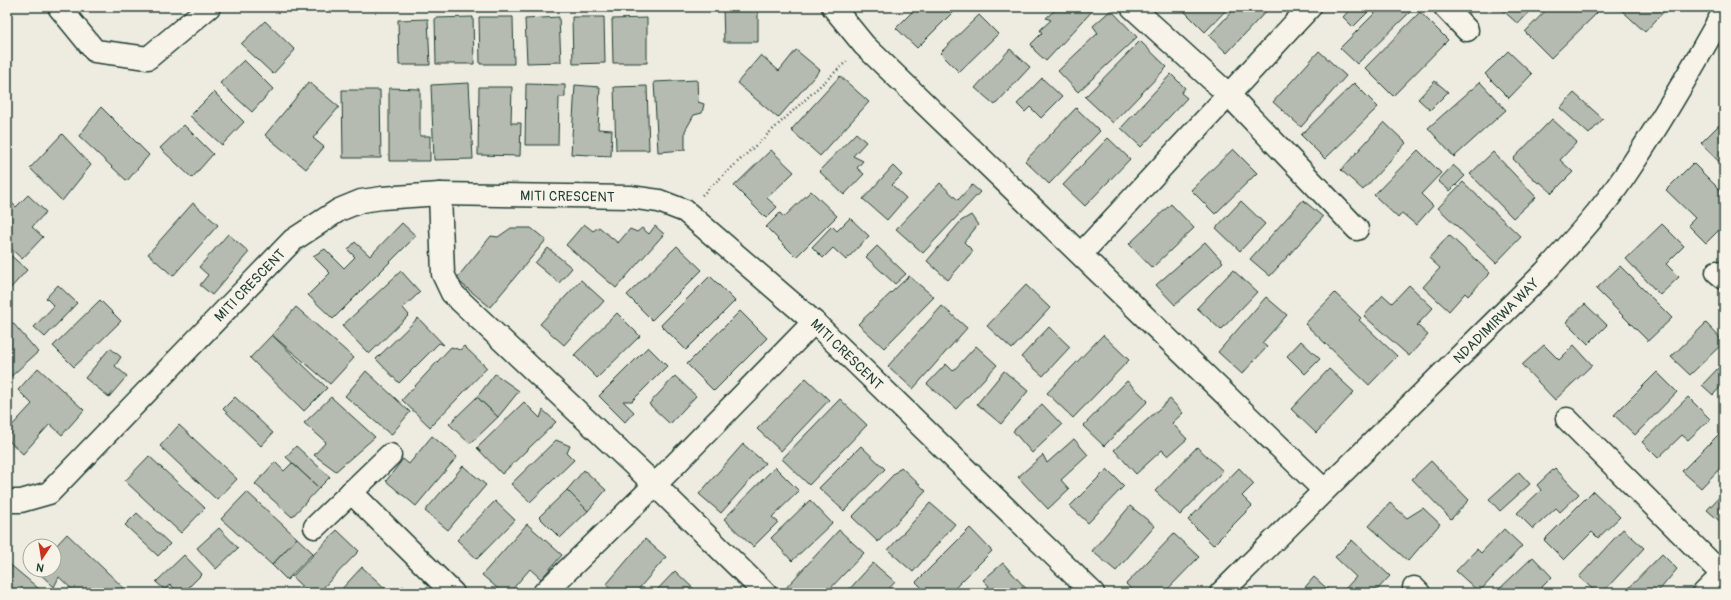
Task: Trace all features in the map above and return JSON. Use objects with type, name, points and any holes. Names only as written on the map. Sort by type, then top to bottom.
[{"type":"street","points":[[59,7],[95,51],[148,58],[209,7]]},
{"type":"street","points":[[833,7],[864,45],[1324,490]]},
{"type":"street","points":[[1132,7],[1228,95],[1357,229]]},
{"type":"street","points":[[1081,254],[1310,7]]},
{"type":"street","points":[[1445,7],[1467,30]]},
{"type":"street","name":"NDADIMIRWA WAY","points":[[1221,593],[1544,273],[1587,225],[1623,178],[1686,79],[1724,11]]},
{"type":"street","points":[[440,194],[443,274],[452,293],[655,485],[765,593]]},
{"type":"street","name":"MITI CRESCENT","points":[[7,501],[21,501],[49,492],[293,240],[339,210],[361,201],[440,194],[630,197],[659,201],[685,211],[814,322],[1093,593]]},
{"type":"street","points":[[544,593],[655,485],[814,322]]},
{"type":"street","points":[[1567,419],[1724,575],[1704,593]]},
{"type":"street","points":[[315,527],[390,455]]},
{"type":"street","points":[[351,492],[453,593]]},
{"type":"path","points":[[685,211],[864,45]]},
{"type":"building","points":[[723,7],[758,7],[758,42],[724,42]]},
{"type":"building","points":[[917,7],[958,7],[917,48],[896,28]]},
{"type":"building","points":[[1053,7],[1095,8],[1046,61],[1035,51],[1031,44],[1042,33],[1040,30],[1051,20],[1046,18],[1055,10]]},
{"type":"building","points":[[1180,7],[1229,7],[1205,32]]},
{"type":"building","points":[[1236,7],[1270,7],[1227,53],[1209,36]]},
{"type":"building","points":[[1352,7],[1373,7],[1353,27],[1343,17]]},
{"type":"building","points":[[1381,7],[1412,7],[1413,9],[1357,64],[1340,48]]},
{"type":"building","points":[[1499,7],[1534,7],[1518,24]]},
{"type":"building","points":[[1549,7],[1591,7],[1597,13],[1551,58],[1525,32]]},
{"type":"building","points":[[1618,7],[1668,7],[1645,32]]},
{"type":"building","points":[[1111,10],[1137,37],[1078,92],[1058,71],[1098,33],[1093,26]]},
{"type":"building","points":[[1420,12],[1448,40],[1393,96],[1365,68]]},
{"type":"building","points":[[979,15],[998,34],[959,72],[940,53]]},
{"type":"building","points":[[473,17],[474,64],[436,64],[435,18]]},
{"type":"building","points":[[479,17],[513,17],[514,64],[480,64]]},
{"type":"building","points":[[559,17],[561,62],[527,63],[525,19]]},
{"type":"building","points":[[572,17],[604,17],[605,63],[573,64]]},
{"type":"building","points":[[647,18],[647,63],[613,63],[612,19]]},
{"type":"building","points":[[428,19],[430,65],[399,65],[398,20]]},
{"type":"building","points":[[265,21],[295,50],[273,74],[241,44]]},
{"type":"building","points":[[1140,41],[1167,67],[1113,123],[1085,97]]},
{"type":"building","points":[[1010,49],[1030,67],[995,105],[975,88]]},
{"type":"building","points":[[796,50],[820,70],[778,118],[737,83],[761,55],[779,71]]},
{"type":"building","points":[[1319,51],[1346,76],[1301,127],[1273,102]]},
{"type":"building","points":[[1508,51],[1532,74],[1509,98],[1485,74]]},
{"type":"building","points":[[244,60],[273,89],[252,112],[220,83]]},
{"type":"building","points":[[1171,74],[1185,88],[1181,93],[1187,98],[1141,147],[1121,128]]},
{"type":"building","points":[[840,76],[869,102],[820,156],[791,130]]},
{"type":"building","points":[[1042,78],[1062,97],[1041,118],[1030,107],[1025,112],[1017,104]]},
{"type":"building","points":[[697,80],[698,102],[704,104],[702,113],[694,115],[685,131],[685,150],[658,152],[654,82]]},
{"type":"building","points":[[1435,81],[1448,92],[1430,110],[1418,99]]},
{"type":"building","points":[[309,82],[339,107],[313,138],[324,147],[306,169],[265,135]]},
{"type":"building","points":[[1480,82],[1506,110],[1454,157],[1428,128]]},
{"type":"building","points":[[469,83],[473,159],[434,160],[431,85]]},
{"type":"building","points":[[1354,83],[1378,107],[1325,159],[1301,135]]},
{"type":"building","points":[[526,84],[565,85],[565,97],[559,97],[558,145],[525,145]]},
{"type":"building","points":[[575,85],[600,87],[598,129],[612,130],[611,156],[571,154]]},
{"type":"building","points":[[647,86],[649,150],[616,150],[614,87]]},
{"type":"building","points":[[479,87],[512,87],[511,123],[521,123],[520,156],[478,155]]},
{"type":"building","points":[[389,88],[420,89],[420,136],[430,136],[430,161],[389,161]]},
{"type":"building","points":[[342,90],[380,90],[381,158],[343,158]]},
{"type":"building","points":[[214,92],[244,122],[222,145],[190,116]]},
{"type":"building","points":[[1574,93],[1603,119],[1589,134],[1560,108]]},
{"type":"building","points":[[101,107],[149,155],[127,181],[79,136]]},
{"type":"building","points":[[1076,108],[1100,131],[1049,184],[1025,161]]},
{"type":"building","points":[[1552,119],[1577,142],[1560,160],[1573,172],[1552,193],[1540,182],[1538,183],[1513,159]]},
{"type":"building","points":[[1384,122],[1406,143],[1363,190],[1341,170]]},
{"type":"building","points":[[184,125],[213,154],[192,178],[160,148]]},
{"type":"building","points":[[1719,125],[1724,129],[1724,167],[1701,143]]},
{"type":"building","points":[[856,133],[866,142],[853,156],[863,161],[857,168],[864,174],[844,195],[819,171]]},
{"type":"building","points":[[62,134],[91,165],[62,201],[30,168]]},
{"type":"building","points":[[1108,138],[1130,159],[1085,206],[1063,185]]},
{"type":"building","points":[[1233,149],[1257,173],[1215,214],[1191,190]]},
{"type":"building","points":[[771,150],[794,172],[767,198],[777,207],[766,218],[734,186]]},
{"type":"building","points":[[1418,150],[1441,173],[1421,194],[1433,206],[1416,225],[1402,213],[1398,218],[1374,195]]},
{"type":"building","points":[[1493,152],[1536,197],[1513,218],[1470,174]]},
{"type":"building","points":[[1693,163],[1724,194],[1724,225],[1706,243],[1688,225],[1695,218],[1666,190]]},
{"type":"building","points":[[1453,165],[1465,176],[1450,191],[1438,181]]},
{"type":"building","points":[[893,166],[902,175],[892,185],[906,198],[887,220],[863,199]]},
{"type":"building","points":[[1463,182],[1521,237],[1496,263],[1438,208]]},
{"type":"building","points":[[940,183],[958,200],[972,185],[980,192],[923,253],[896,229]]},
{"type":"building","points":[[811,191],[837,216],[796,257],[766,227],[780,213],[784,217]]},
{"type":"building","points":[[28,195],[46,212],[32,227],[43,237],[22,259],[7,245],[7,198],[16,207]]},
{"type":"building","points":[[1303,200],[1323,217],[1270,276],[1250,259]]},
{"type":"building","points":[[1241,201],[1265,224],[1240,251],[1216,228]]},
{"type":"building","points":[[193,203],[218,225],[173,276],[148,254]]},
{"type":"building","points":[[1171,204],[1194,228],[1152,268],[1129,244]]},
{"type":"building","points":[[971,215],[978,225],[964,242],[973,251],[948,280],[927,261],[961,221]]},
{"type":"building","points":[[850,218],[869,236],[846,260],[833,248],[823,258],[812,247],[832,226],[837,231]]},
{"type":"building","points":[[402,223],[416,236],[333,319],[308,295],[330,273],[313,256],[325,249],[344,268],[355,257],[348,250],[355,242],[370,256]]},
{"type":"building","points":[[584,224],[593,231],[599,227],[618,243],[630,229],[637,232],[642,228],[649,234],[655,226],[664,234],[616,288],[566,245]]},
{"type":"building","points":[[1662,224],[1684,246],[1666,264],[1679,277],[1660,295],[1626,259]]},
{"type":"building","points":[[511,228],[531,228],[546,240],[490,307],[456,279],[491,236],[498,237]]},
{"type":"building","points":[[228,234],[249,252],[212,295],[200,285],[208,275],[199,267]]},
{"type":"building","points":[[1449,235],[1490,273],[1468,296],[1465,293],[1449,311],[1423,287],[1440,268],[1429,258]]},
{"type":"building","points":[[1205,242],[1223,262],[1175,305],[1156,285]]},
{"type":"building","points":[[677,246],[702,270],[652,320],[627,295]]},
{"type":"building","points":[[877,246],[906,274],[895,284],[866,257]]},
{"type":"building","points":[[548,248],[572,268],[559,283],[535,263]]},
{"type":"building","points":[[7,252],[27,270],[8,291],[7,290]]},
{"type":"building","points":[[1620,266],[1672,318],[1648,341],[1596,289]]},
{"type":"building","points":[[1233,270],[1257,292],[1221,330],[1197,308]]},
{"type":"building","points":[[401,271],[420,292],[403,308],[409,315],[369,354],[342,326]]},
{"type":"building","points":[[710,276],[735,301],[686,350],[661,325]]},
{"type":"building","points":[[909,276],[934,297],[884,348],[858,324]]},
{"type":"building","points":[[581,280],[604,301],[564,345],[540,324]]},
{"type":"building","points":[[58,285],[77,303],[45,337],[34,327],[54,306],[46,298]]},
{"type":"building","points":[[1026,285],[1050,308],[1012,349],[987,326]]},
{"type":"building","points":[[1409,285],[1433,308],[1417,325],[1428,335],[1409,356],[1364,316],[1383,295],[1392,303]]},
{"type":"building","points":[[1335,293],[1361,318],[1359,320],[1397,356],[1369,385],[1305,324]]},
{"type":"building","points":[[1266,297],[1287,315],[1262,343],[1267,347],[1242,374],[1218,352]]},
{"type":"building","points":[[100,300],[121,321],[74,367],[53,346]]},
{"type":"building","points":[[1585,304],[1607,325],[1588,344],[1566,322]]},
{"type":"building","points":[[942,306],[967,328],[913,389],[888,366]]},
{"type":"building","points":[[296,307],[354,358],[330,384],[272,335]]},
{"type":"building","points":[[740,311],[767,338],[714,391],[687,364]]},
{"type":"building","points":[[617,313],[640,336],[597,378],[574,355]]},
{"type":"building","points":[[418,318],[444,345],[439,343],[399,383],[376,359]]},
{"type":"building","points":[[12,322],[38,352],[7,380],[7,327]]},
{"type":"building","points":[[1706,323],[1724,342],[1690,375],[1671,357]]},
{"type":"building","points":[[1049,327],[1070,347],[1043,376],[1021,357]]},
{"type":"building","points":[[272,335],[327,388],[304,411],[250,358]]},
{"type":"building","points":[[1103,335],[1129,360],[1073,418],[1047,393]]},
{"type":"building","points":[[1301,341],[1320,359],[1305,374],[1287,356]]},
{"type":"building","points":[[1544,345],[1559,360],[1574,345],[1592,365],[1555,400],[1522,365]]},
{"type":"building","points":[[464,346],[487,368],[430,427],[402,400],[451,347],[460,350]]},
{"type":"building","points":[[976,346],[997,365],[956,409],[927,384],[946,364],[953,371]]},
{"type":"building","points":[[648,347],[667,366],[632,401],[623,401],[634,412],[625,422],[599,396]]},
{"type":"building","points":[[110,348],[121,357],[115,366],[127,376],[109,397],[85,378]]},
{"type":"building","points":[[1724,362],[1724,383],[1713,395],[1702,385]]},
{"type":"building","points":[[38,368],[84,410],[62,435],[50,424],[23,454],[7,439],[7,431],[32,404],[18,390]]},
{"type":"building","points":[[1329,369],[1354,392],[1316,433],[1291,409]]},
{"type":"building","points":[[366,371],[410,412],[391,435],[345,396]]},
{"type":"building","points":[[1004,371],[1028,391],[1001,424],[977,404]]},
{"type":"building","points":[[1657,372],[1677,392],[1635,435],[1614,415]]},
{"type":"building","points":[[495,374],[519,391],[498,417],[477,397]]},
{"type":"building","points":[[675,376],[696,396],[670,424],[649,404]]},
{"type":"building","points":[[806,378],[829,400],[781,451],[757,429]]},
{"type":"building","points":[[1127,381],[1148,401],[1104,446],[1083,426]]},
{"type":"building","points":[[235,397],[273,433],[261,446],[223,409]]},
{"type":"building","points":[[331,397],[375,437],[336,471],[314,455],[326,442],[304,423]]},
{"type":"building","points":[[477,397],[498,417],[470,444],[449,424]]},
{"type":"building","points":[[1688,397],[1710,419],[1688,440],[1682,435],[1658,458],[1642,442]]},
{"type":"building","points":[[840,399],[867,425],[809,485],[782,459]]},
{"type":"building","points":[[1170,399],[1183,413],[1172,423],[1187,439],[1168,456],[1162,450],[1136,474],[1114,450]]},
{"type":"building","points":[[524,402],[540,418],[543,410],[556,422],[502,474],[477,448]]},
{"type":"building","points":[[1042,404],[1062,425],[1032,453],[1013,431]]},
{"type":"building","points":[[179,425],[237,479],[217,500],[160,446]]},
{"type":"building","points":[[1719,434],[1724,439],[1724,464],[1701,488],[1682,471]]},
{"type":"building","points":[[432,436],[457,457],[416,506],[386,481],[403,459],[409,464]]},
{"type":"building","points":[[1074,439],[1088,455],[1061,480],[1069,489],[1048,509],[1018,477],[1043,455],[1047,463]]},
{"type":"building","points":[[556,440],[570,446],[567,453],[574,460],[530,502],[511,484]]},
{"type":"building","points":[[743,444],[765,463],[721,513],[699,494]]},
{"type":"building","points":[[296,446],[330,477],[319,488],[286,457]]},
{"type":"building","points":[[861,446],[885,469],[844,511],[819,488]]},
{"type":"building","points":[[1197,447],[1223,471],[1180,515],[1155,491]]},
{"type":"building","points":[[149,456],[205,508],[181,533],[125,481]]},
{"type":"building","points":[[1431,461],[1469,500],[1451,519],[1412,479]]},
{"type":"building","points":[[275,462],[284,471],[292,463],[319,488],[292,517],[255,484]]},
{"type":"building","points":[[463,466],[486,485],[448,530],[425,511]]},
{"type":"building","points":[[775,467],[799,491],[772,517],[778,522],[753,547],[724,519]]},
{"type":"building","points":[[901,467],[926,491],[878,542],[852,517]]},
{"type":"building","points":[[1239,468],[1254,484],[1242,496],[1252,506],[1213,545],[1188,520]]},
{"type":"building","points":[[1555,468],[1579,494],[1560,512],[1556,508],[1533,529],[1517,513],[1541,490],[1537,485]]},
{"type":"building","points":[[1107,469],[1124,486],[1088,523],[1070,506]]},
{"type":"building","points":[[584,470],[606,490],[588,511],[567,490]]},
{"type":"building","points":[[1519,472],[1530,484],[1500,511],[1489,499]]},
{"type":"building","points":[[567,490],[588,511],[560,538],[539,517]]},
{"type":"building","points":[[1593,491],[1620,517],[1598,538],[1592,532],[1564,560],[1544,540]]},
{"type":"building","points":[[247,492],[297,538],[272,565],[221,519]]},
{"type":"building","points":[[1724,492],[1724,525],[1707,510]]},
{"type":"building","points":[[810,500],[832,523],[792,561],[771,538]]},
{"type":"building","points":[[495,501],[515,520],[477,559],[457,540]]},
{"type":"building","points":[[930,503],[955,524],[913,572],[888,550]]},
{"type":"building","points":[[1390,503],[1407,518],[1423,508],[1440,524],[1408,561],[1369,526]]},
{"type":"building","points":[[1130,506],[1155,526],[1116,571],[1092,551]]},
{"type":"building","points":[[137,513],[170,544],[158,556],[125,525]]},
{"type":"building","points":[[527,524],[562,555],[541,579],[530,569],[509,593],[503,593],[482,575]]},
{"type":"building","points":[[219,528],[238,548],[216,569],[197,548]]},
{"type":"building","points":[[970,528],[992,551],[950,593],[927,593],[916,582]]},
{"type":"building","points":[[1504,529],[1522,546],[1479,592],[1456,571],[1477,549],[1481,553]]},
{"type":"building","points":[[1623,529],[1644,548],[1602,593],[1597,593],[1579,577]]},
{"type":"building","points":[[337,530],[359,551],[318,593],[309,593],[292,577]]},
{"type":"building","points":[[839,530],[864,553],[826,593],[788,593],[784,590]]},
{"type":"building","points":[[67,534],[127,591],[125,593],[76,593],[60,578],[62,578],[62,539]]},
{"type":"building","points":[[1174,534],[1199,557],[1164,593],[1136,593],[1126,584]]},
{"type":"building","points":[[297,538],[313,553],[287,580],[272,565]]},
{"type":"building","points":[[645,539],[666,557],[635,593],[615,593],[606,585]]},
{"type":"building","points":[[1352,540],[1390,576],[1374,593],[1350,593],[1345,589],[1356,577],[1335,557]]},
{"type":"building","points":[[1662,554],[1677,569],[1657,593],[1624,593]]},
{"type":"building","points":[[184,555],[202,574],[183,593],[179,593],[170,584],[165,590],[156,582]]},
{"type":"building","points":[[1533,557],[1552,577],[1536,593],[1495,593]]},
{"type":"building","points":[[7,562],[22,575],[22,578],[26,578],[44,593],[7,593]]},
{"type":"building","points":[[873,563],[895,582],[885,593],[846,593]]},
{"type":"building","points":[[1003,563],[1030,593],[981,593],[989,586],[983,580]]},
{"type":"building","points":[[362,567],[388,591],[386,593],[338,593]]},
{"type":"building","points":[[675,571],[698,593],[654,593]]},
{"type":"building","points":[[1314,577],[1332,593],[1300,593]]},
{"type":"building","points":[[44,578],[58,578],[54,587]]},
{"type":"building","points":[[403,586],[411,593],[396,593]]}]
